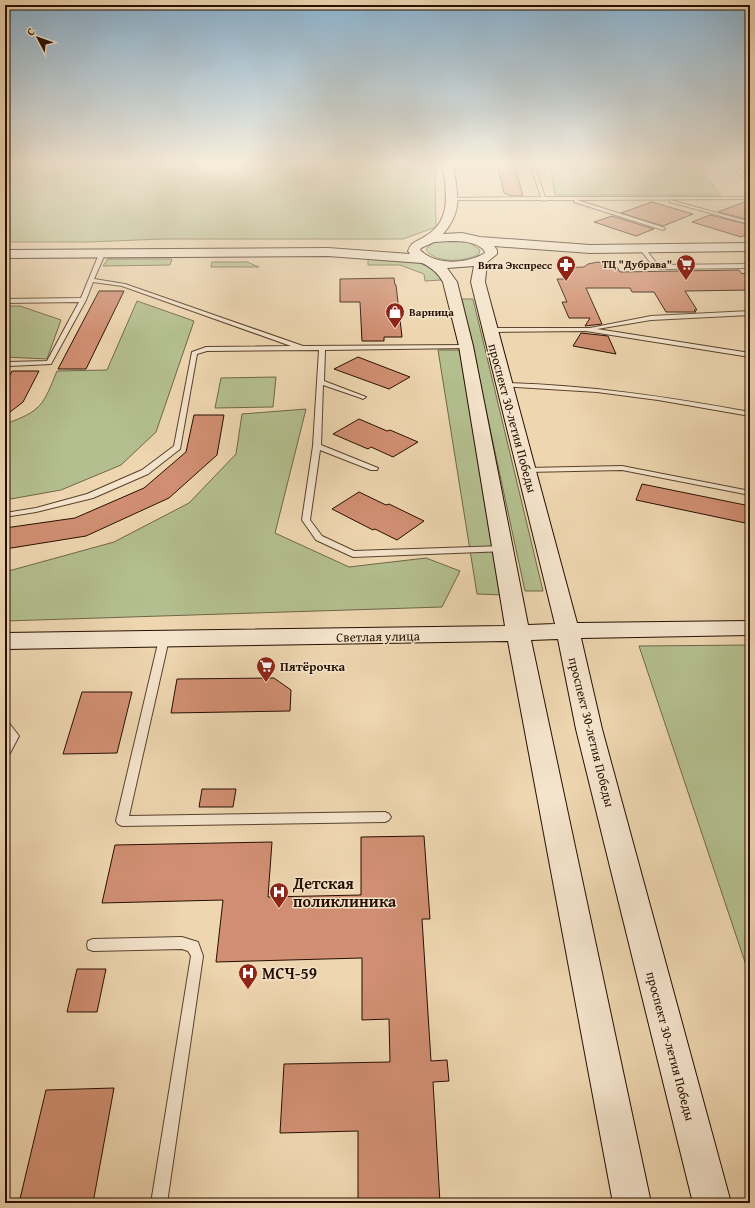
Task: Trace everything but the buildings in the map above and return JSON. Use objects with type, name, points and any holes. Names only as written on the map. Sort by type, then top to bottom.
[{"type":"main road","points":[[426,251],[448,220]]},
{"type":"main road","points":[[461,220],[489,252]]},
{"type":"main road","points":[[426,251],[450,237],[489,252],[590,249]]},
{"type":"main road","points":[[5,254],[426,251],[456,265],[489,252],[750,247]]},
{"type":"main road","name":"проспект 30-летия Победы","points":[[426,251],[445,273],[450,282],[466,346],[518,633],[632,1203]]},
{"type":"main road","name":"проспект 30-летия Победы","points":[[489,252],[478,282],[568,631],[589,729],[712,1203]]},
{"type":"main road","name":"Светлая улица","points":[[5,641],[750,628]]},
{"type":"lane","points":[[636,220],[663,229]]},
{"type":"lane","points":[[642,248],[655,265],[661,267],[750,266]]},
{"type":"lane","points":[[5,369],[8,364],[49,363],[83,300],[102,254]]},
{"type":"lane","points":[[92,280],[123,285],[302,348]]},
{"type":"lane","points":[[5,301],[83,300]]},
{"type":"lane","points":[[491,330],[586,329],[651,318],[750,313]]},
{"type":"lane","points":[[586,329],[750,355]]},
{"type":"lane","points":[[5,515],[36,510],[90,496],[145,472],[177,447],[194,353],[206,349],[466,346]]},
{"type":"lane","points":[[322,348],[322,382],[317,446],[306,520],[319,538],[352,554],[504,549]]},
{"type":"lane","points":[[322,382],[363,398]]},
{"type":"lane","points":[[504,385],[590,388],[641,395],[750,414]]},
{"type":"lane","points":[[317,446],[374,468]]},
{"type":"lane","points":[[526,470],[622,468],[750,493]]},
{"type":"lane","points":[[164,639],[122,821],[385,817]]},
{"type":"lane","points":[[5,726],[14,736],[5,752]]},
{"type":"lane","points":[[93,945],[182,943],[193,946],[197,956],[159,1203]]},
{"type":"green space","points":[[5,220],[436,220],[436,227],[403,239],[163,239],[88,242],[5,242]]},
{"type":"green space","points":[[451,240],[470,243],[480,250],[479,254],[467,259],[444,260],[431,255],[426,250],[433,243]]},
{"type":"green space","points":[[368,256],[409,260],[419,263],[429,267],[441,280],[425,281],[424,274],[400,265],[368,265]]},
{"type":"green space","points":[[108,259],[172,259],[170,265],[103,266]]},
{"type":"green space","points":[[212,262],[247,262],[259,267],[211,267]]},
{"type":"green space","points":[[462,299],[473,299],[543,591],[525,591]]},
{"type":"green space","points":[[137,301],[194,321],[156,432],[121,465],[61,490],[5,500],[5,424],[27,415],[40,405],[48,392],[57,371],[107,370]]},
{"type":"green space","points":[[5,306],[20,306],[61,320],[47,359],[5,357]]},
{"type":"green space","points":[[438,350],[461,350],[505,595],[477,594]]},
{"type":"green space","points":[[276,377],[273,407],[215,408],[221,378]]},
{"type":"green space","points":[[306,409],[275,533],[349,567],[426,558],[460,571],[442,607],[5,621],[5,572],[114,542],[189,503],[236,454],[242,414]]},
{"type":"green space","points":[[750,645],[750,977],[639,646]]},
{"type":"place","name":"ТЦ \"Дубрава\"","points":[[686,281]]},
{"type":"place","name":"Вита Экспресс","points":[[566,282]]},
{"type":"place","name":"Варница","points":[[395,329]]},
{"type":"place","name":"Пятёрочка","points":[[266,683]]},
{"type":"place","name":"Детская поликлиника","points":[[279,909]]},
{"type":"place","name":"МСЧ-59","points":[[248,990]]}]
